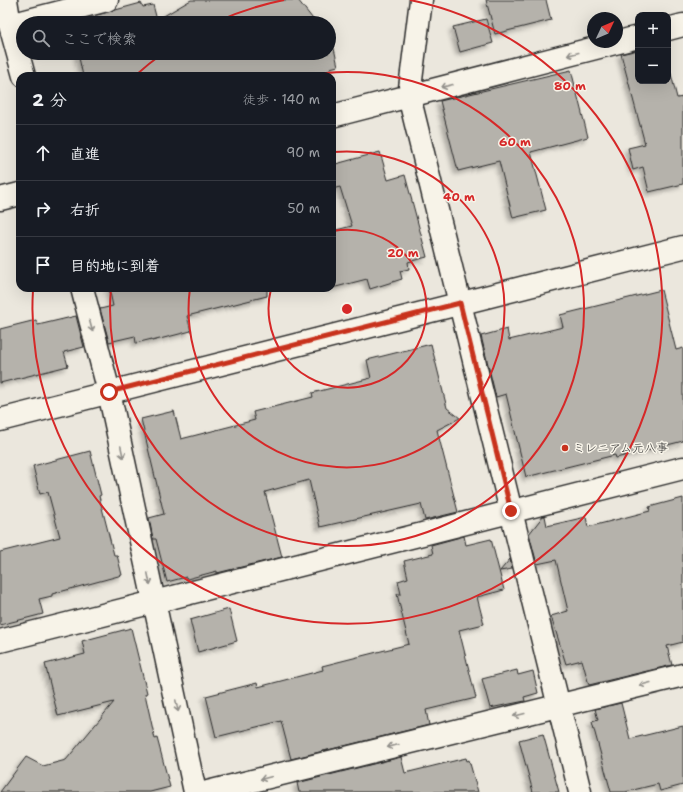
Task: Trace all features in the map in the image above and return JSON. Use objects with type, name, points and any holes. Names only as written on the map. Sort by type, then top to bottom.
[{"type":"street","points":[[6,0],[10,25],[16,47]]},
{"type":"street","points":[[45,16],[107,0]]},
{"type":"street","points":[[421,0],[409,96],[580,792]]},
{"type":"street","points":[[10,25],[16,23]]},
{"type":"street","points":[[671,28],[683,25]]},
{"type":"street","points":[[336,115],[635,38]]},
{"type":"street","points":[[20,60],[23,72]]},
{"type":"street","points":[[0,199],[16,195]]},
{"type":"street","points":[[0,420],[683,247]]},
{"type":"street","points":[[83,292],[109,392],[195,792]]},
{"type":"street","points":[[0,641],[683,468]]},
{"type":"street","points":[[208,792],[683,675]]},
{"type":"building","points":[[191,0],[298,0],[311,16],[164,16]]},
{"type":"building","points":[[486,0],[546,0],[551,20],[495,34]]},
{"type":"building","points":[[141,3],[143,7],[153,5],[156,16],[94,16]]},
{"type":"building","points":[[486,19],[493,43],[460,52],[453,27]]},
{"type":"building","points":[[635,51],[635,84],[671,84],[671,74],[677,98],[683,97],[683,184],[649,192],[643,167],[633,170],[628,148],[645,144],[621,54]]},
{"type":"building","points":[[336,57],[338,66],[330,68],[331,72],[82,72],[80,60],[336,60]]},
{"type":"building","points":[[571,70],[588,137],[531,152],[546,210],[513,218],[499,161],[458,171],[440,101]]},
{"type":"building","points":[[380,152],[388,180],[405,175],[427,257],[408,262],[409,269],[400,271],[402,279],[370,289],[367,279],[336,287],[336,230],[352,226],[340,187],[336,188],[336,164]]},
{"type":"building","points":[[661,290],[676,350],[683,348],[683,441],[616,458],[615,455],[526,477],[506,394],[496,397],[481,336],[507,329],[509,340],[563,327],[560,315]]},
{"type":"building","points":[[110,292],[267,292],[267,296],[187,316],[191,331],[152,341],[152,339],[136,343],[135,336],[109,342],[100,309],[113,306]]},
{"type":"building","points":[[76,316],[84,347],[64,352],[68,366],[0,383],[0,329],[36,320],[38,325]]},
{"type":"building","points":[[431,344],[447,408],[460,418],[437,430],[458,512],[425,520],[421,504],[320,527],[309,480],[265,492],[282,557],[217,573],[217,571],[187,579],[186,577],[167,582],[156,539],[153,539],[149,518],[164,514],[141,419],[174,411],[181,439],[255,420],[253,412],[313,397],[312,393],[371,378],[367,360]]},
{"type":"building","points":[[90,451],[101,495],[99,496],[114,555],[117,555],[122,575],[39,599],[43,614],[0,625],[0,552],[60,537],[48,492],[40,494],[33,466]]},
{"type":"building","points":[[683,498],[683,642],[667,646],[672,665],[589,685],[582,660],[566,664],[551,616],[568,611],[556,560],[537,564],[529,534],[543,516],[545,516],[547,526],[586,517],[588,527],[650,511],[649,507]]},
{"type":"building","points":[[464,536],[466,545],[491,539],[504,590],[477,597],[484,624],[459,630],[476,698],[426,710],[429,725],[291,759],[281,721],[216,737],[206,696],[257,683],[258,687],[323,670],[322,666],[409,644],[397,594],[401,594],[398,581],[408,578],[404,561],[433,554],[431,545]]},
{"type":"building","points":[[510,559],[512,569],[500,571]]},
{"type":"building","points":[[229,609],[237,641],[198,652],[190,620]]},
{"type":"building","points":[[131,628],[147,693],[145,694],[155,739],[157,738],[170,787],[150,792],[0,792],[26,757],[43,766],[66,760],[114,702],[58,716],[45,664],[85,654],[82,641]]},
{"type":"building","points":[[517,670],[518,675],[533,671],[538,693],[524,697],[525,701],[490,708],[482,679]]},
{"type":"building","points":[[621,703],[630,739],[683,726],[683,785],[660,791],[658,784],[625,792],[611,792],[592,722],[598,720],[595,709]]},
{"type":"building","points":[[543,734],[559,792],[533,792],[519,740]]},
{"type":"building","points":[[401,757],[405,773],[466,758],[467,761],[469,760],[478,792],[299,792],[297,783]]},
{"type":"place","name":"ミレニアム元八事","points":[[565,448]]},
{"type":"route","points":[[109,392],[460,303],[511,511]]}]
